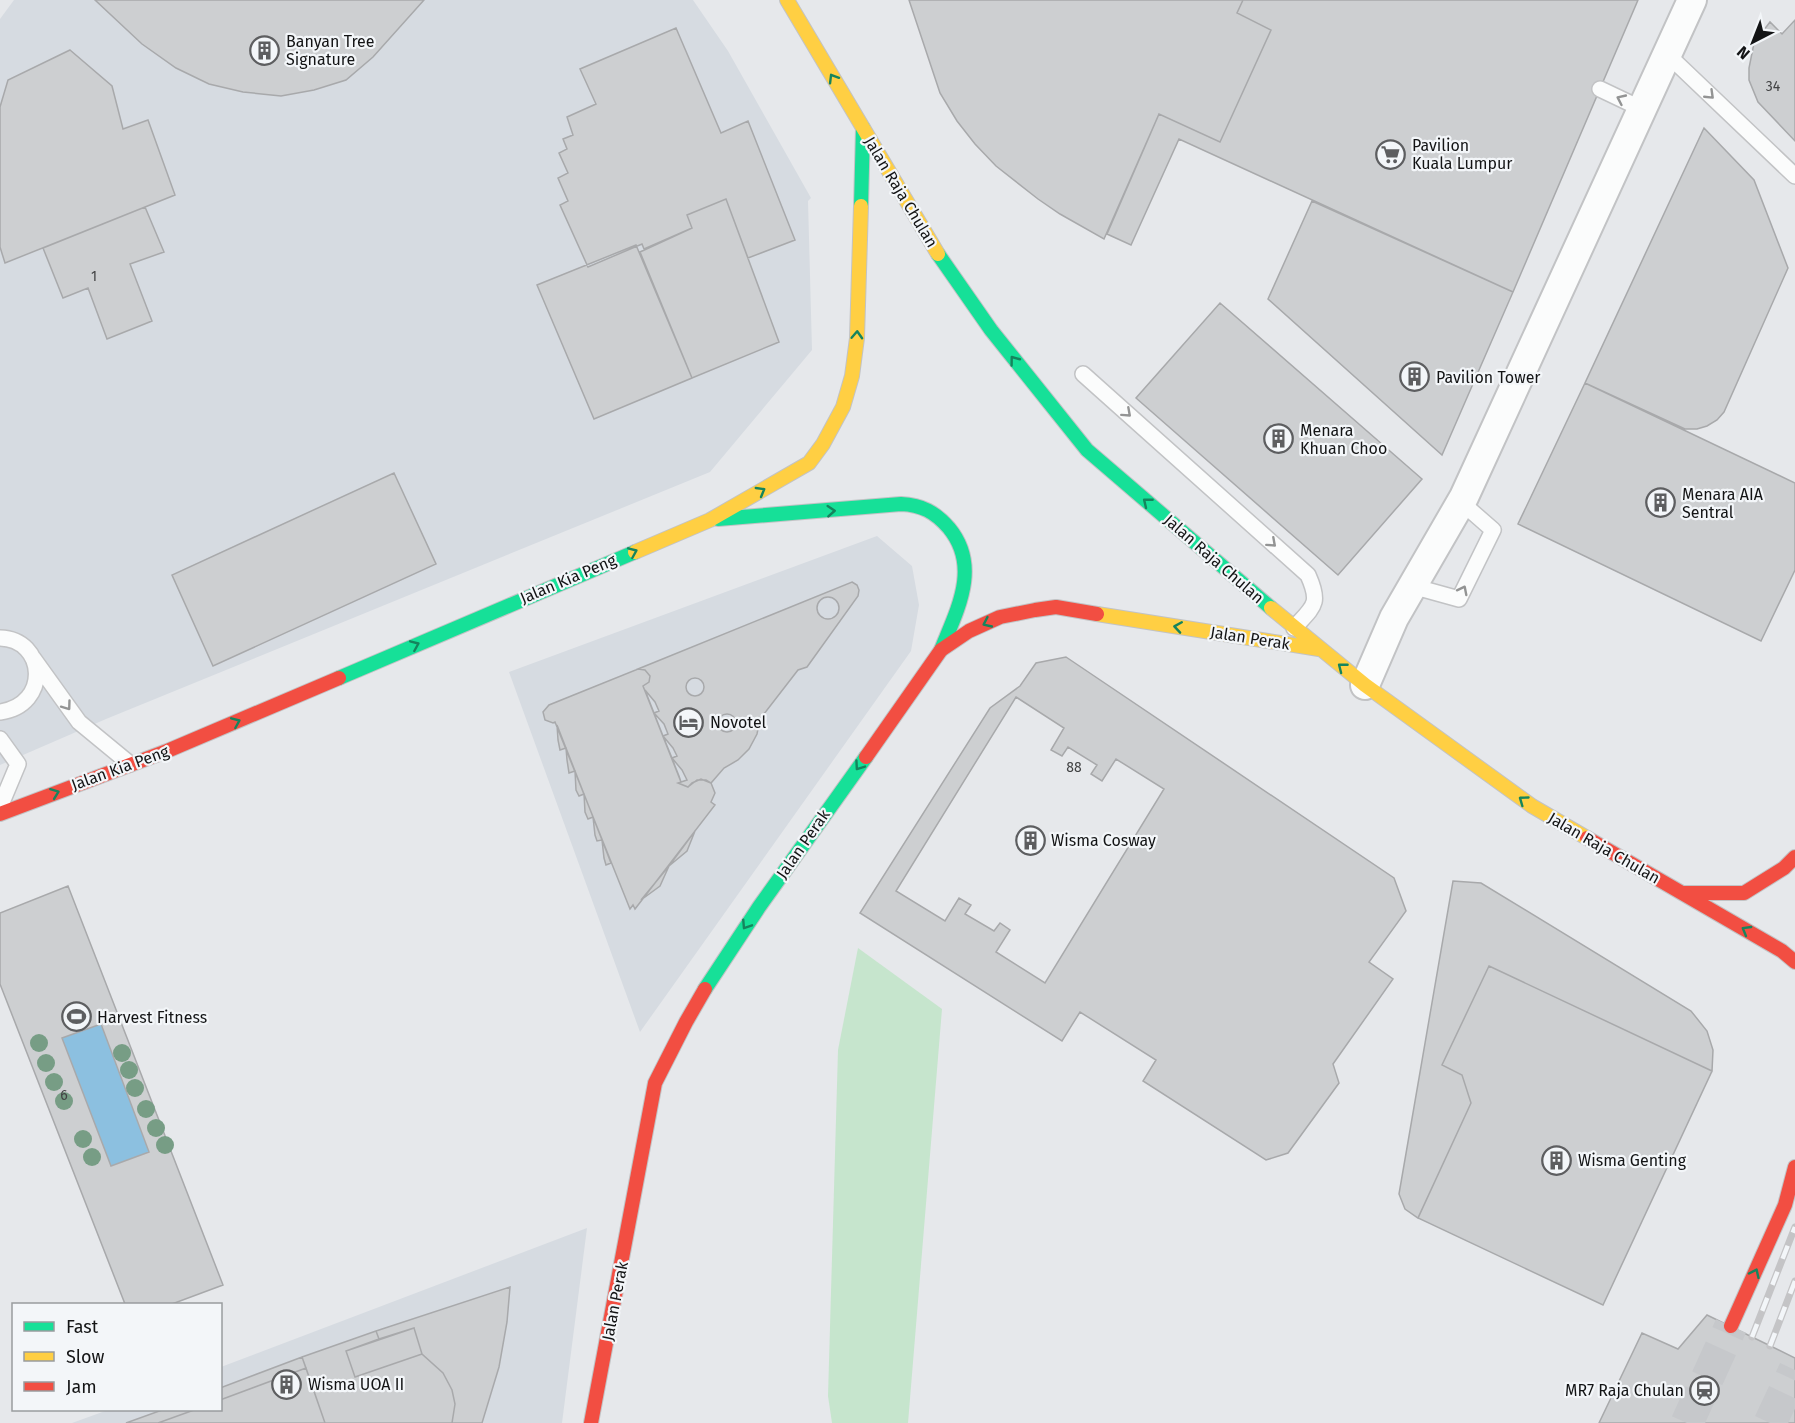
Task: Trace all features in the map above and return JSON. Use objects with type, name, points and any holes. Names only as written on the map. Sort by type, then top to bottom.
[{"type":"street","name":"Jalan Raja Chulan","points":[[787,0],[931,244],[1027,377],[1087,450],[1319,649],[1532,806],[1782,951],[1795,962]]},
{"type":"street","points":[[1365,685],[1394,618],[1461,502],[1692,0]]},
{"type":"street","name":"Jalan Kia Peng","points":[[0,814],[175,748],[710,520],[809,463],[823,444],[843,407],[852,376],[857,338],[863,128]]},
{"type":"street","points":[[710,520],[901,504],[920,505],[936,515],[961,543],[966,566],[963,593],[942,650]]},
{"type":"street","name":"Jalan Perak","points":[[591,1423],[655,1083],[670,1049],[688,1014],[750,918],[942,650],[975,628],[998,617],[1056,607],[1319,649]]},
{"type":"street","points":[[1682,893],[1744,893],[1784,868],[1795,857]]},
{"type":"street","points":[[1731,1326],[1778,1223],[1795,1167]]},
{"type":"lane","points":[[1667,54],[1795,176]]},
{"type":"lane","points":[[1600,89],[1642,109]]},
{"type":"lane","points":[[1083,374],[1308,575],[1316,593],[1313,607],[1294,628]]},
{"type":"lane","points":[[1412,586],[1459,599],[1493,530],[1461,502]]},
{"type":"lane","points":[[1,638],[15,641],[25,648],[79,722],[130,764]]},
{"type":"lane","points":[[0,712],[13,710],[23,704],[32,694],[36,682],[33,658]]},
{"type":"lane","points":[[0,740],[18,764],[0,807]]},
{"type":"shaded area","points":[[14,0],[693,0],[728,51],[811,198],[808,201],[812,350],[710,472],[106,719],[0,765],[0,19]]},
{"type":"shaded area","points":[[877,536],[912,566],[919,605],[911,651],[640,1032],[509,672]]},
{"type":"shaded area","points":[[587,1228],[562,1423],[72,1423],[105,1411],[222,1411],[222,1367]]},
{"type":"green space","points":[[858,948],[942,1009],[908,1423],[832,1423],[828,1396],[838,1050]]},
{"type":"water","points":[[101,1024],[149,1152],[111,1166],[62,1038]]},
{"type":"building","name":"Banyan Tree Signature","points":[[95,0],[424,0],[373,57],[346,80],[314,90],[281,96],[243,92],[209,84],[176,68],[142,44]]},
{"type":"building","points":[[909,0],[1243,0],[1237,13],[1271,30],[1220,142],[1159,114],[1104,239],[1038,199],[996,166],[975,144],[957,121],[940,93]]},
{"type":"building","name":"Pavilion Kuala Lumpur","points":[[1243,0],[1638,0],[1513,292],[1179,139],[1131,245],[1107,234],[1159,114],[1220,142],[1271,30],[1237,13]]},
{"type":"building","points":[[1795,20],[1795,141],[1758,102],[1749,80],[1749,68],[1754,43],[1770,22],[1782,34]]},
{"type":"building","points":[[676,28],[721,133],[748,121],[795,240],[748,258],[726,199],[687,215],[692,228],[644,249],[642,244],[588,267],[560,205],[568,201],[558,178],[568,173],[559,153],[567,149],[563,139],[573,135],[567,117],[596,104],[580,69]]},
{"type":"building","points":[[70,50],[112,86],[123,129],[148,120],[175,195],[5,263],[0,247],[0,107],[8,80]]},
{"type":"building","points":[[1704,128],[1754,180],[1788,268],[1724,412],[1707,426],[1685,429],[1585,383]]},
{"type":"building","points":[[726,199],[779,342],[692,378],[640,252],[692,228],[687,215]]},
{"type":"building","name":"Pavilion Tower","points":[[1312,201],[1513,292],[1442,455],[1268,299]]},
{"type":"building","points":[[145,207],[164,252],[130,264],[152,321],[107,339],[88,288],[63,298],[43,248]]},
{"type":"building","points":[[636,245],[692,378],[594,419],[537,285]]},
{"type":"building","name":"Menara Khuan Choo","points":[[1220,303],[1422,479],[1338,575],[1136,398]]},
{"type":"building","name":"Menara AIA Sentral","points":[[1585,383],[1795,483],[1795,570],[1761,641],[1518,524]]},
{"type":"building","points":[[394,473],[436,564],[213,666],[172,575]]},
{"type":"building","points":[[852,582],[857,585],[858,596],[807,667],[798,670],[760,719],[757,734],[749,749],[738,760],[724,768],[711,783],[701,779],[688,787],[678,783],[681,782],[679,776],[643,686],[649,682],[650,676],[645,670],[638,669]]},
{"type":"building","points":[[824,597],[832,597],[839,604],[839,612],[832,619],[824,619],[817,612],[817,604]]},
{"type":"building","points":[[1066,657],[1394,878],[1406,911],[1369,962],[1393,979],[1333,1064],[1339,1083],[1288,1153],[1266,1160],[1143,1081],[1156,1060],[1080,1012],[1062,1041],[860,913],[990,708],[1020,686],[1036,663]]},
{"type":"building","points":[[638,669],[645,670],[650,676],[649,682],[643,686],[681,782],[678,783],[688,787],[697,780],[706,780],[711,783],[715,793],[711,802],[715,805],[635,909],[633,905],[630,909],[555,722],[545,720],[543,712],[549,705]]},
{"type":"building","points":[[695,678],[701,681],[704,687],[701,693],[695,696],[689,693],[686,687],[689,681]]},
{"type":"building","points":[[645,690],[655,702],[659,711],[654,713]]},
{"type":"building","name":"Wisma Cosway","points":[[1016,697],[1064,728],[1051,750],[1062,756],[1068,747],[1097,765],[1091,774],[1102,781],[1116,759],[1164,789],[1045,983],[996,952],[1010,930],[1000,923],[994,931],[965,914],[971,905],[959,898],[945,921],[896,891]]},
{"type":"building","points":[[654,713],[664,724],[668,734],[663,736]]},
{"type":"building","points":[[727,714],[733,717],[736,723],[733,729],[727,732],[721,729],[718,723],[721,717]]},
{"type":"building","points":[[557,725],[566,748],[560,750],[558,740]]},
{"type":"building","points":[[663,736],[673,748],[677,756],[672,758]]},
{"type":"building","points":[[566,748],[575,771],[569,773],[567,760]]},
{"type":"building","points":[[672,758],[682,770],[687,780],[681,782]]},
{"type":"building","points":[[575,771],[584,794],[579,796],[576,790]]},
{"type":"building","points":[[584,794],[593,817],[588,819],[585,812]]},
{"type":"building","points":[[593,817],[602,840],[597,841]]},
{"type":"building","points":[[695,831],[687,851],[669,866]]},
{"type":"building","points":[[602,840],[611,863],[606,865],[604,858]]},
{"type":"building","points":[[669,866],[660,886],[641,900]]},
{"type":"building","points":[[1453,881],[1481,883],[1691,1011],[1707,1031],[1713,1050],[1712,1071],[1489,966],[1442,1065],[1462,1075],[1471,1103],[1418,1218],[1405,1209],[1399,1194]]},
{"type":"building","points":[[68,886],[223,1285],[175,1303],[125,1303],[0,984],[0,913]],"holes":[[[101,1024],[149,1152],[111,1166],[62,1038]]]},
{"type":"building","name":"Wisma Genting","points":[[1489,966],[1712,1071],[1603,1305],[1418,1218],[1471,1103],[1462,1075],[1442,1065]]},
{"type":"building","points":[[510,1287],[499,1367],[482,1423],[452,1423],[455,1404],[452,1390],[443,1373],[422,1354],[414,1328],[379,1339],[376,1331]]},
{"type":"building","name":"MR7 Raja Chulan","points":[[1707,1315],[1795,1358],[1795,1423],[1599,1423],[1642,1333],[1678,1349]]},
{"type":"building","points":[[414,1328],[422,1354],[355,1377],[346,1351]]},
{"type":"building","points":[[376,1331],[379,1339],[346,1351],[355,1377],[422,1354],[443,1373],[452,1390],[455,1404],[452,1423],[325,1423],[302,1357]]},
{"type":"building","points":[[302,1357],[306,1368],[222,1399],[222,1387]]},
{"type":"building","name":"Wisma UOA II","points":[[306,1368],[325,1423],[158,1423],[191,1411],[222,1411],[222,1399]]},
{"type":"building","points":[[159,1411],[191,1411],[158,1423],[126,1423]]},
{"type":"tunnel","points":[[1687,1423],[1731,1326]]},
{"type":"tunnel","points":[[1770,1423],[1795,1370]]},
{"type":"railway","points":[[1752,1337],[1795,1227]]},
{"type":"railway","points":[[1770,1346],[1795,1281]]},
{"type":"traffic: fast","points":[[861,206],[863,128]]},
{"type":"traffic: fast","points":[[938,254],[991,330],[1087,450],[1271,608]]},
{"type":"traffic: fast","points":[[718,519],[901,504],[922,508],[933,514],[949,528],[958,543],[964,558],[965,573],[959,604],[941,650]]},
{"type":"traffic: fast","points":[[339,678],[635,552]]},
{"type":"traffic: fast","points":[[705,989],[759,907],[866,757]]},
{"type":"traffic: slow","points":[[787,0],[938,254]]},
{"type":"traffic: slow","points":[[635,552],[710,520],[809,463],[823,444],[843,407],[852,376],[857,338],[861,206]]},
{"type":"traffic: slow","points":[[1271,608],[1365,685],[1532,806],[1587,838]]},
{"type":"traffic: slow","points":[[1097,614],[1319,649]]},
{"type":"traffic: jam","points":[[866,757],[941,650],[969,631],[1000,617],[1056,607],[1097,614]]},
{"type":"traffic: jam","points":[[0,814],[167,751],[339,678]]},
{"type":"traffic: jam","points":[[1587,838],[1782,951],[1795,962]]},
{"type":"traffic: jam","points":[[1683,893],[1744,893],[1784,868],[1795,857]]},
{"type":"traffic: jam","points":[[591,1423],[655,1083],[705,989]]},
{"type":"traffic: jam","points":[[1731,1326],[1785,1205],[1795,1167]]},
{"type":"place","name":"Banyan Tree Signature","points":[[265,50]]},
{"type":"place","name":"Pavilion Kuala Lumpur","points":[[1391,154]]},
{"type":"place","name":"Pavilion Tower","points":[[1415,377]]},
{"type":"place","name":"Menara Khuan Choo","points":[[1279,439]]},
{"type":"place","name":"Menara AIA Sentral","points":[[1661,503]]},
{"type":"place","name":"Novotel","points":[[689,722]]},
{"type":"place","name":"Wisma Cosway","points":[[1030,840]]},
{"type":"place","name":"Harvest Fitness","points":[[76,1017]]},
{"type":"place","name":"Wisma Genting","points":[[1557,1160]]},
{"type":"place","name":"Wisma UOA II","points":[[287,1384]]},
{"type":"place","name":"MR7 Raja Chulan","points":[[1705,1390]]}]
